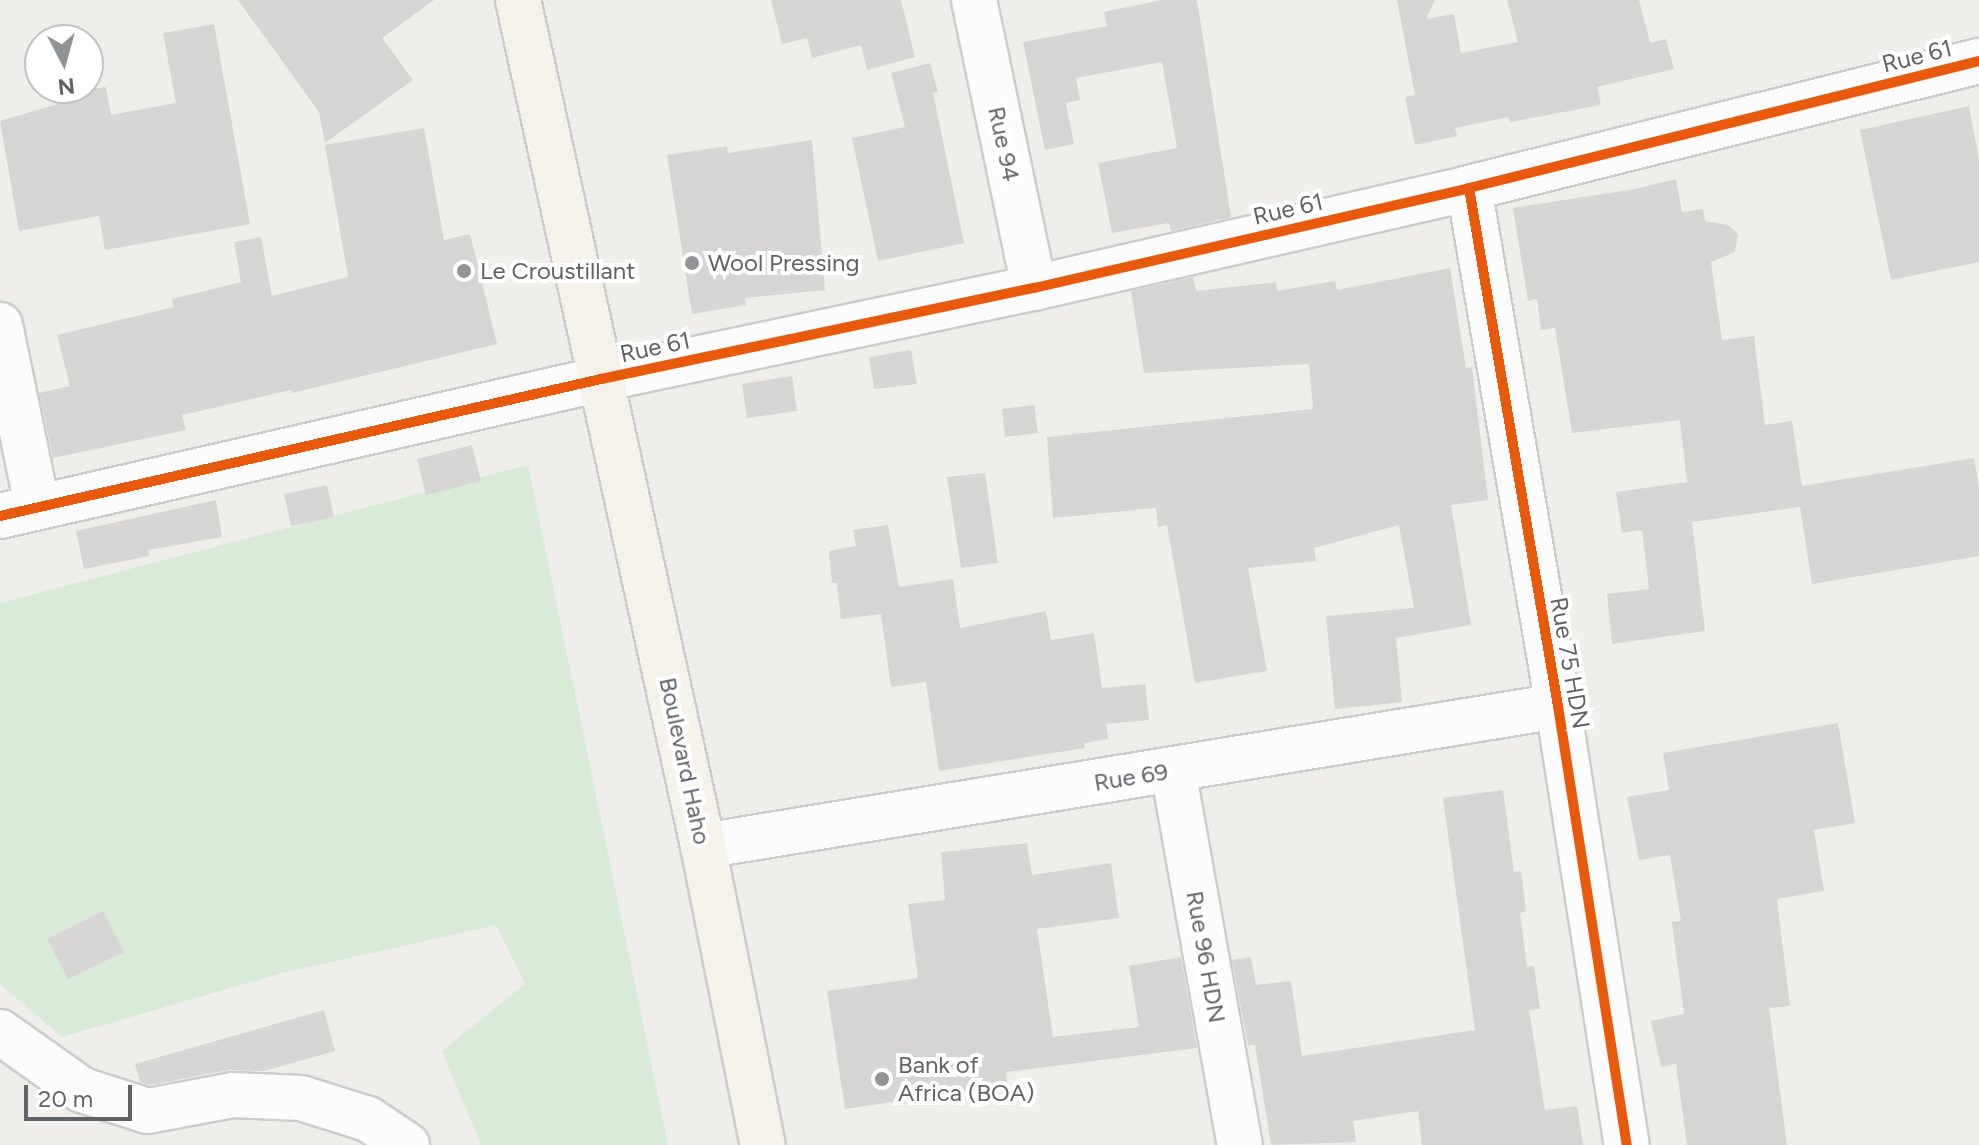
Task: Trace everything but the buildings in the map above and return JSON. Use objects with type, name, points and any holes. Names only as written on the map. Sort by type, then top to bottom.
[{"type":"main road","name":"Boulevard Haho","points":[[518,0],[703,846],[763,1145]]},
{"type":"street","name":"Rue 94","points":[[974,0],[1034,288]]},
{"type":"street","name":"Rue 61","points":[[18,511],[601,379],[1034,288],[1469,188],[1979,61]]},
{"type":"street","name":"Rue 75 HDN","points":[[1469,188],[1558,706],[1627,1145]]},
{"type":"street","points":[[0,325],[18,511]]},
{"type":"street","name":"Rue 69","points":[[703,846],[1558,706]]},
{"type":"street","name":"Rue 96 HDN","points":[[1173,770],[1240,1145]]},
{"type":"street","points":[[0,1032],[82,1090],[148,1111],[233,1095],[301,1098],[368,1119],[407,1145]]},
{"type":"green space","points":[[528,465],[668,1145],[481,1145],[442,1051],[525,984],[496,925],[282,973],[62,1037],[0,984],[0,603]]},
{"type":"cycle path","points":[[0,516],[601,379],[1034,288],[1469,188],[1979,61]]},
{"type":"cycle path","points":[[1469,188],[1558,706],[1627,1145]]},
{"type":"place","name":"Wool Pressing","points":[[692,263]]},
{"type":"place","name":"Le Croustillant","points":[[464,271]]},
{"type":"place","name":"Bank of Africa (BOA)","points":[[882,1079]]}]
